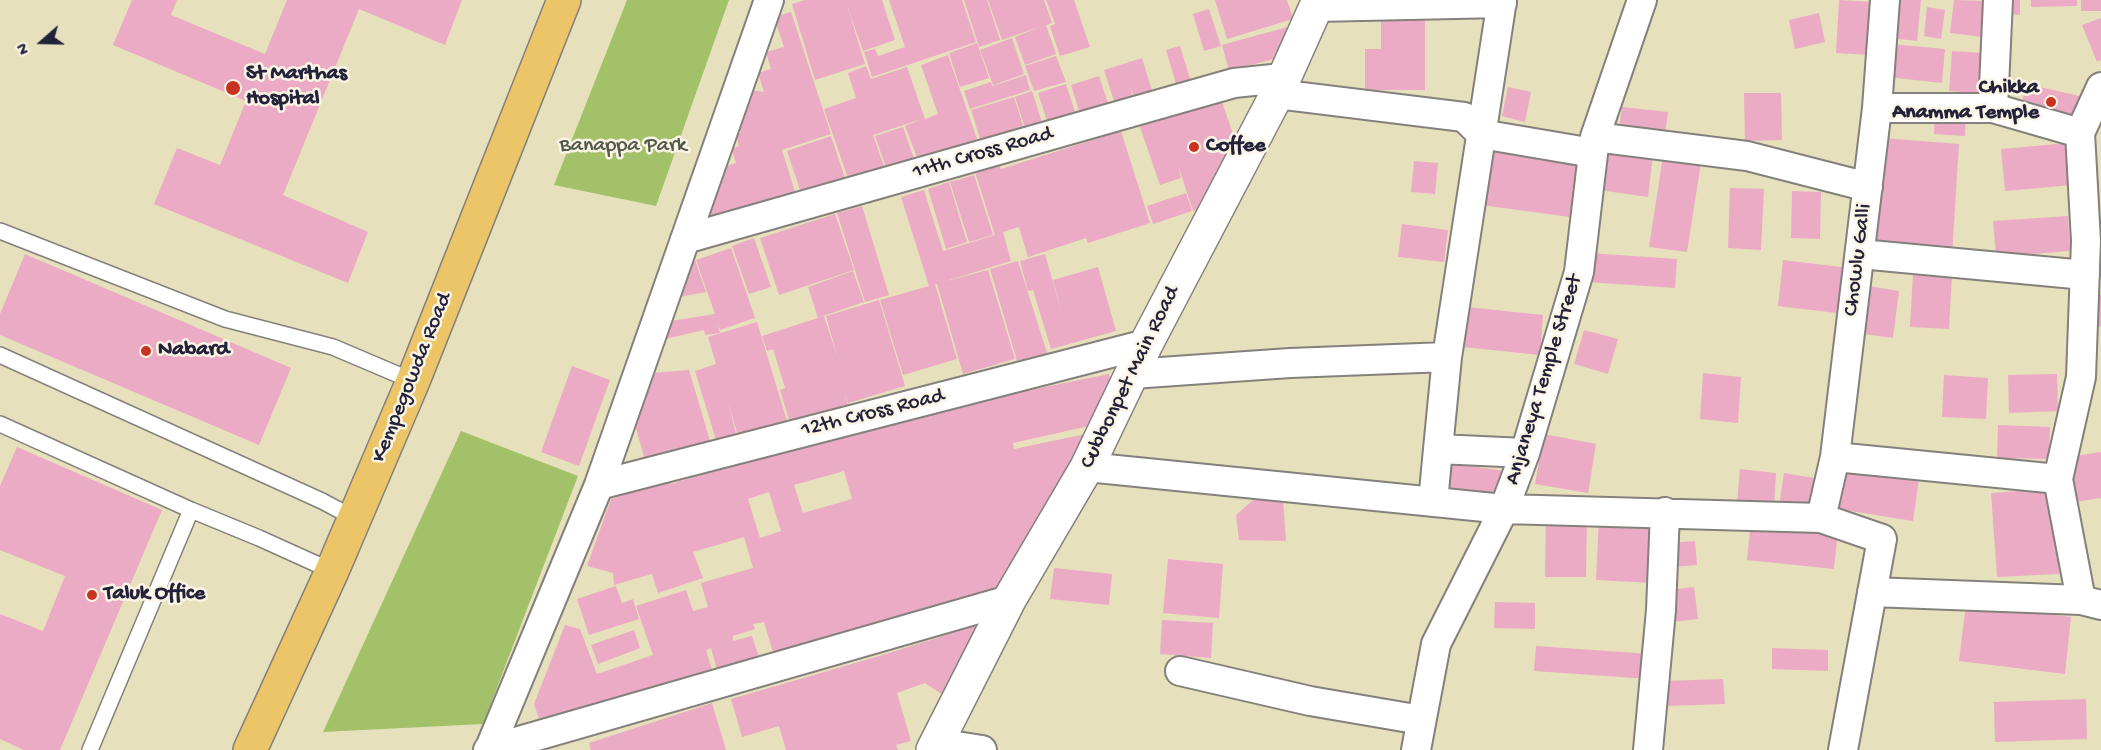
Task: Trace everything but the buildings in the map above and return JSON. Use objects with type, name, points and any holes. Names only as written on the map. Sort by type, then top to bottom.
[{"type":"main road","name":"Kempegowda Road","points":[[250,750],[332,571],[413,381],[564,0]]},
{"type":"street","points":[[489,750],[599,485],[770,0]]},
{"type":"street","name":"Anjaneya Temple Street","points":[[1416,750],[1436,644],[1504,509],[1525,453],[1579,272],[1594,145],[1641,0]]},
{"type":"street","name":"Chowlu Galli","points":[[1821,518],[1835,457],[1877,108],[1885,0]]},
{"type":"street","points":[[1993,108],[1998,0]]},
{"type":"street","points":[[1317,4],[1502,1],[1447,357],[1433,502]]},
{"type":"street","name":"Cubbonpet Main Road","points":[[935,747],[1009,600],[1087,467],[1146,344],[1280,86],[1317,4]]},
{"type":"street","name":"11th Cross Road","points":[[685,239],[1234,82],[1280,86],[1464,117],[1481,134]]},
{"type":"street","points":[[1872,592],[2091,603],[2058,479],[2082,377],[2085,275],[2093,241],[2080,133],[2101,87]]},
{"type":"street","points":[[1877,108],[1993,108],[2080,133]]},
{"type":"street","points":[[1481,134],[1747,156],[1868,187]]},
{"type":"street","points":[[1860,254],[2085,275]]},
{"type":"street","name":"12th Cross Road","points":[[599,485],[1146,344]]},
{"type":"street","points":[[1132,374],[1290,363],[1447,357]]},
{"type":"street","points":[[1438,449],[1525,453]]},
{"type":"street","points":[[1835,457],[2058,479]]},
{"type":"street","points":[[1087,467],[1504,509],[1821,518],[1882,539],[1843,750]]},
{"type":"street","points":[[1648,750],[1661,610],[1665,512]]},
{"type":"street","points":[[489,750],[1009,600]]},
{"type":"street","points":[[1180,671],[1310,701],[1421,720]]},
{"type":"street","points":[[935,747],[981,750]]},
{"type":"lane","points":[[0,231],[225,319],[333,347],[413,381]]},
{"type":"lane","points":[[0,355],[322,501],[354,518]]},
{"type":"lane","points":[[0,424],[332,571]]},
{"type":"lane","points":[[90,750],[191,510]]},
{"type":"green space","name":"Banappa Park","points":[[627,0],[729,0],[656,206],[554,185]]},
{"type":"green space","points":[[461,431],[578,476],[483,724],[323,732]]},
{"type":"place","name":"St Marthas Hospital","points":[[233,88]]},
{"type":"place","name":"Chikka Anamma Temple","points":[[2051,102]]},
{"type":"place","name":"Coffee","points":[[1194,147]]},
{"type":"place","name":"Nabard","points":[[146,351]]},
{"type":"place","name":"Taluk Office","points":[[92,595]]}]
